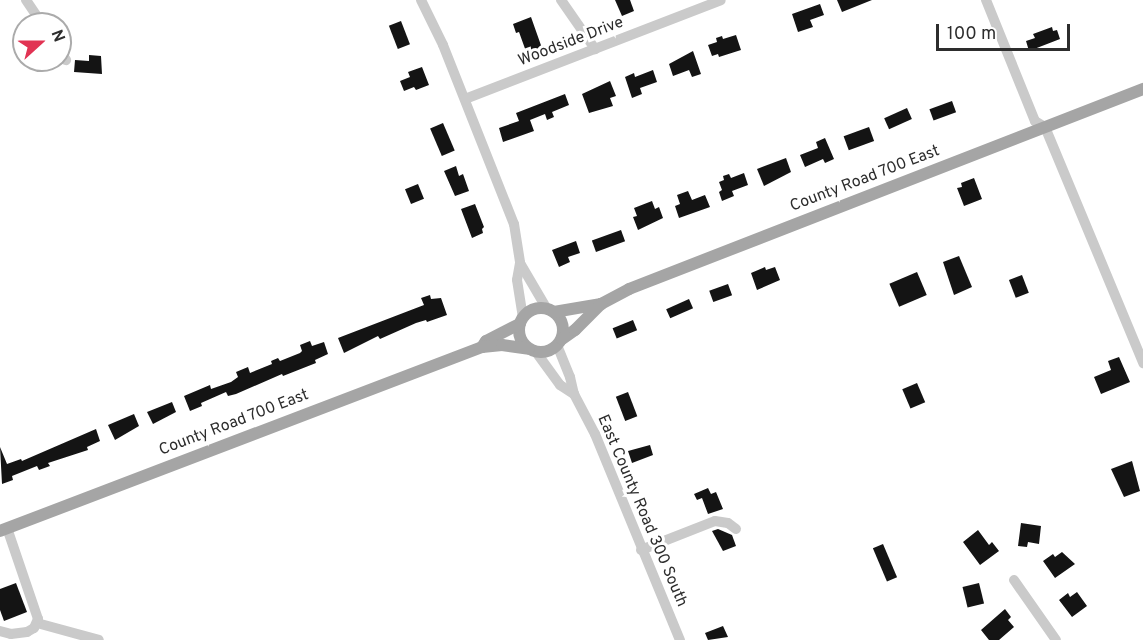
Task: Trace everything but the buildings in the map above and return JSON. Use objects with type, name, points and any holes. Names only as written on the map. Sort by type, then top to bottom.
[{"type":"main road","name":"County Road 700 East","points":[[559,342],[576,330],[601,304],[628,289],[1143,89]]},
{"type":"main road","name":"County Road 700 East","points":[[551,310],[601,304]]},
{"type":"main road","points":[[534,309],[551,310],[563,324],[559,342],[544,352],[533,350],[520,337],[522,321],[534,309]]},
{"type":"main road","name":"County Road 700 East","points":[[482,347],[486,341],[522,321]]},
{"type":"main road","name":"County Road 700 East","points":[[4,530],[482,347],[502,345],[533,350]]},
{"type":"street","points":[[422,0],[465,99],[514,224],[520,263],[517,280],[522,321]]},
{"type":"street","points":[[561,0],[595,49]]},
{"type":"street","name":"Woodside Drive","points":[[465,99],[721,0]]},
{"type":"street","points":[[986,0],[1035,121],[1045,127],[1143,363]]},
{"type":"street","points":[[520,263],[551,310]]},
{"type":"street","name":"East County Road 300 South","points":[[559,342],[574,394],[595,434],[641,550],[681,640]]},
{"type":"street","name":"East County Road 300 South","points":[[533,350],[560,385],[574,394]]},
{"type":"street","points":[[641,550],[715,521],[728,523],[736,529]]},
{"type":"street","points":[[0,631],[11,634],[27,632],[37,623],[38,619],[4,530]]},
{"type":"street","points":[[1014,580],[1056,640]]},
{"type":"street","points":[[37,623],[99,640]]}]
